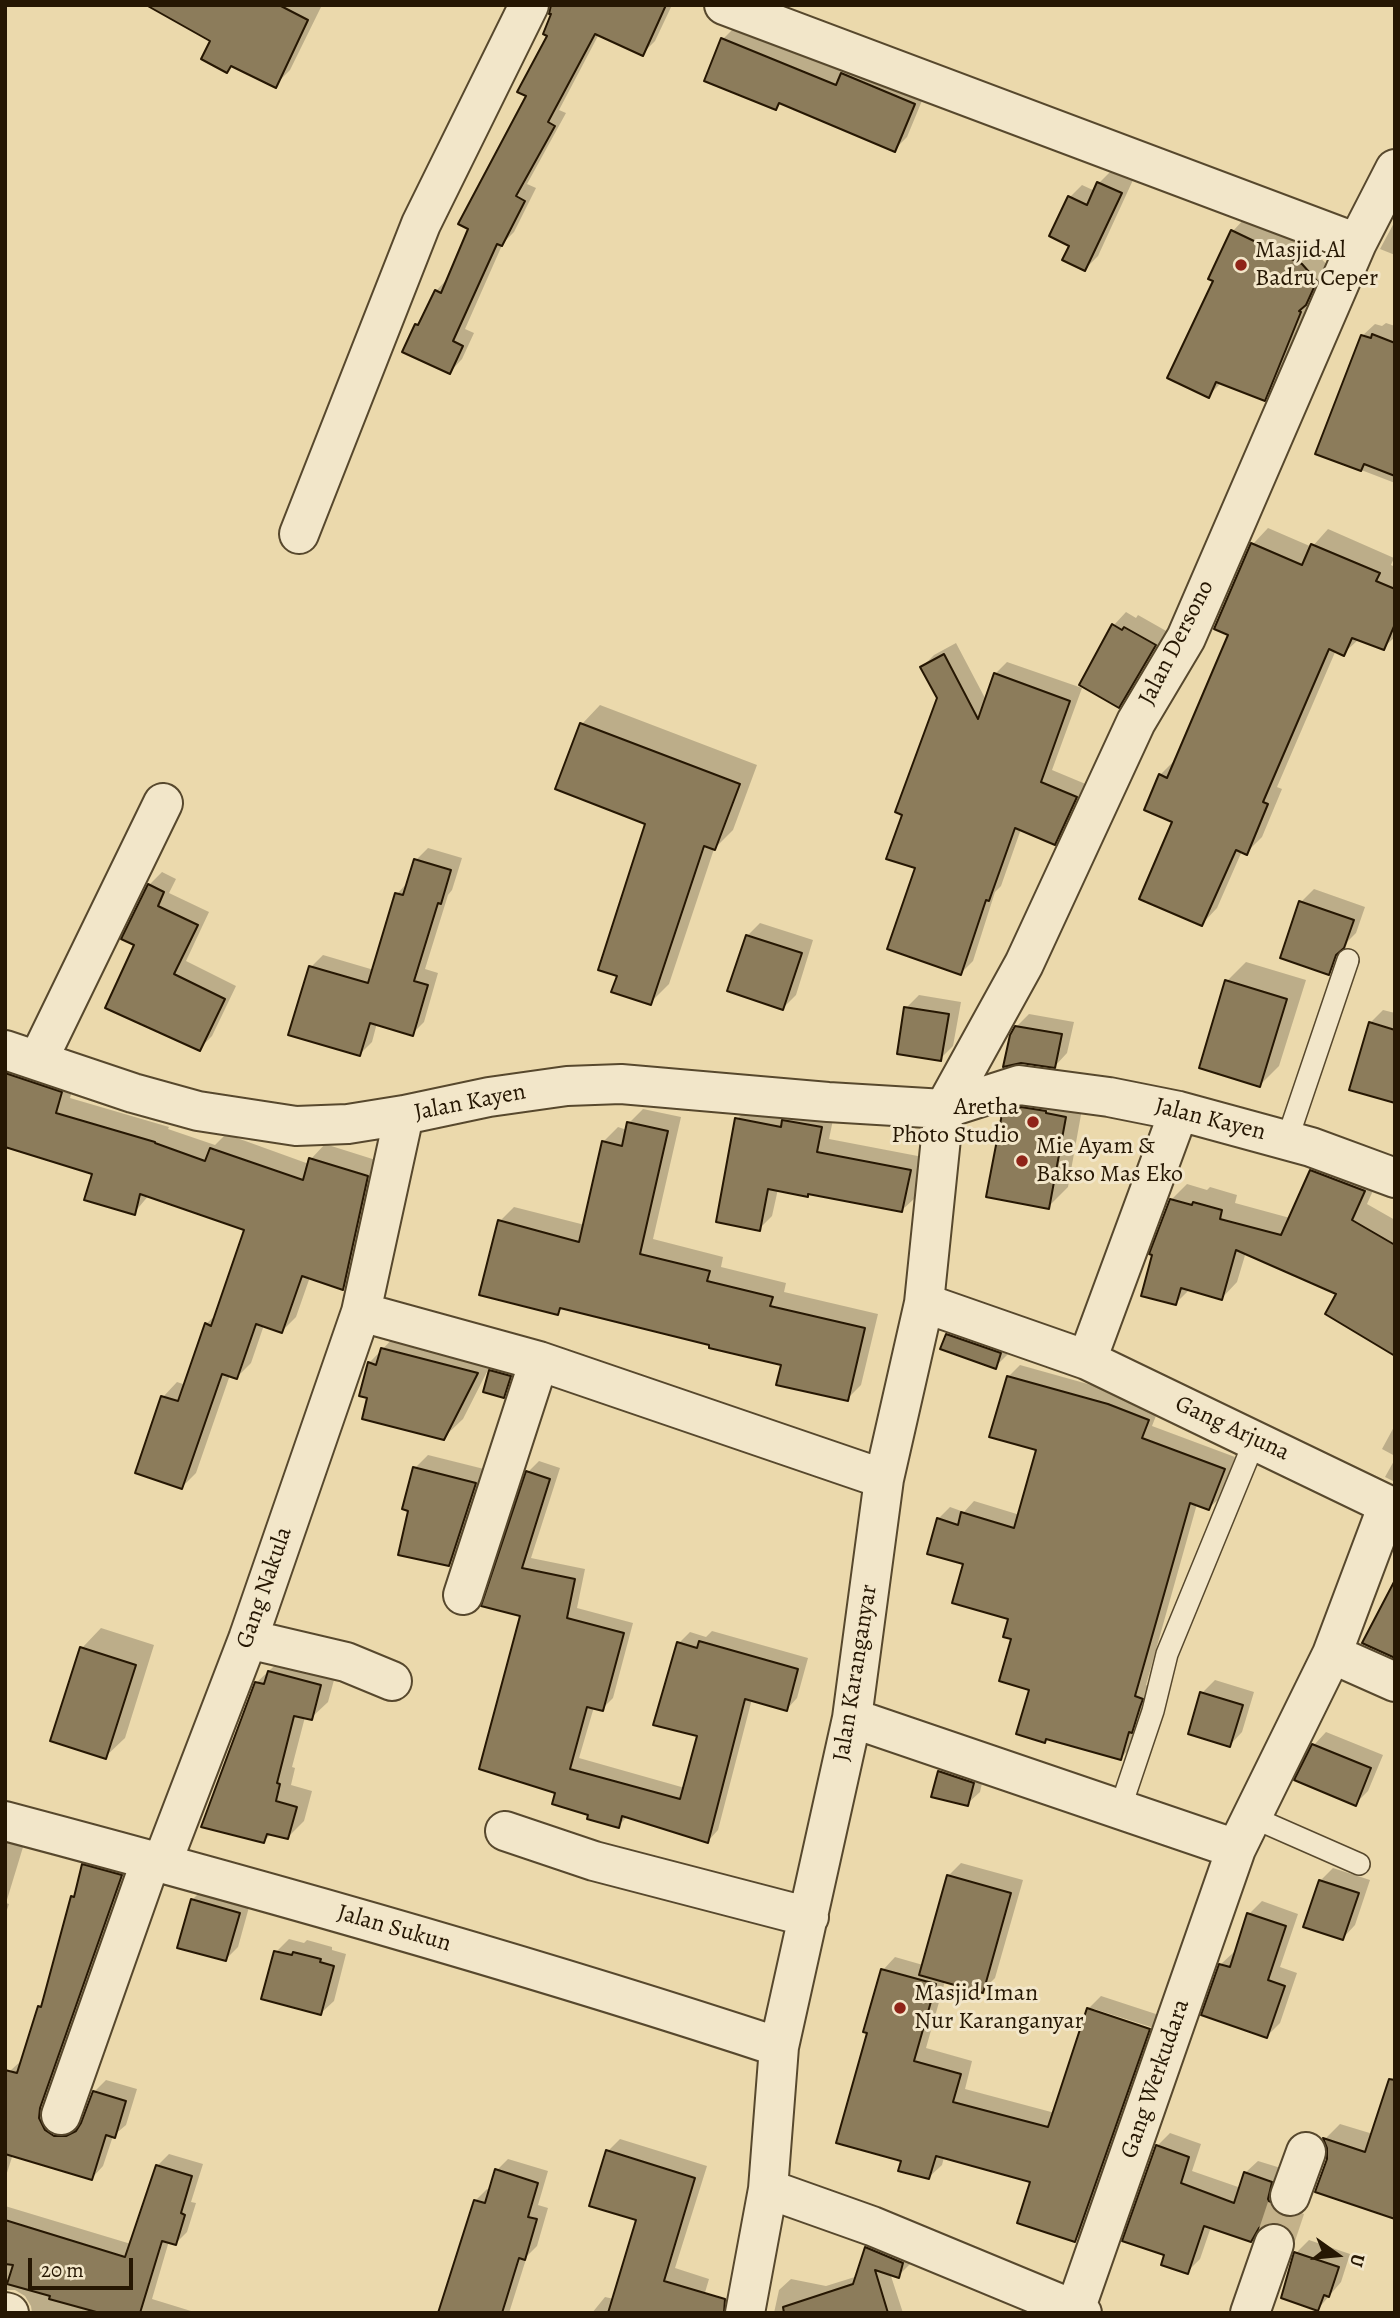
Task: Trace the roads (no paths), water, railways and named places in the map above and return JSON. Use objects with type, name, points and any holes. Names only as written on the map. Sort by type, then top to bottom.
[{"type":"street","points":[[299,534],[421,224],[529,5]]},
{"type":"street","points":[[724,5],[1357,243]]},
{"type":"street","name":"Jalan Dersono","points":[[944,1109],[1024,964],[1136,722],[1185,638],[1357,243],[1395,169]]},
{"type":"street","points":[[22,1055],[163,803]]},
{"type":"street","name":"Jalan Kayen","points":[[22,1055],[198,1111],[296,1126],[348,1124],[489,1097],[567,1086],[621,1084],[944,1109],[1019,1085],[1109,1097],[1179,1111],[1287,1140],[1395,1178]]},
{"type":"street","name":"Jalan Karanganyar","points":[[744,2313],[768,2189],[779,2047],[852,1718],[884,1479],[924,1303],[944,1109]]},
{"type":"street","points":[[1087,1360],[1179,1111]]},
{"type":"street","name":"Gang Nakula","points":[[61,2115],[157,1861],[248,1639],[361,1312],[404,1115]]},
{"type":"street","name":"Gang Arjuna","points":[[924,1303],[1087,1360],[1388,1504],[1332,1654],[1244,1833]]},
{"type":"street","points":[[361,1312],[539,1361],[884,1479]]},
{"type":"street","points":[[463,1595],[539,1361]]},
{"type":"street","points":[[248,1639],[346,1662],[392,1681]]},
{"type":"street","points":[[1332,1654],[1395,1682]]},
{"type":"street","points":[[852,1718],[1119,1809],[1244,1833]]},
{"type":"street","name":"Jalan Sukun","points":[[5,1822],[157,1861],[522,1965],[779,2047]]},
{"type":"street","points":[[505,1831],[594,1861],[809,1917]]},
{"type":"street","name":"Gang Werkudara","points":[[1079,2311],[1244,1833]]},
{"type":"street","points":[[1290,2196],[1306,2152]]},
{"type":"street","points":[[768,2189],[872,2226],[1079,2311]]},
{"type":"street","points":[[1250,2313],[1274,2244]]},
{"type":"lane","points":[[1287,1140],[1348,960]]},
{"type":"lane","points":[[1119,1809],[1153,1711],[1167,1654],[1255,1440]]},
{"type":"lane","points":[[1244,1833],[1359,1864]]},
{"type":"tunnel","points":[[1274,2244],[1290,2196]]},
{"type":"place","name":"Masjid Al Badru Ceper","points":[[1241,265]]},
{"type":"place","name":"Aretha Photo Studio","points":[[1033,1122]]},
{"type":"place","name":"Mie Ayam & Bakso Mas Eko","points":[[1022,1161]]},
{"type":"place","name":"Masjid Iman Nur Karanganyar","points":[[900,2008]]}]
